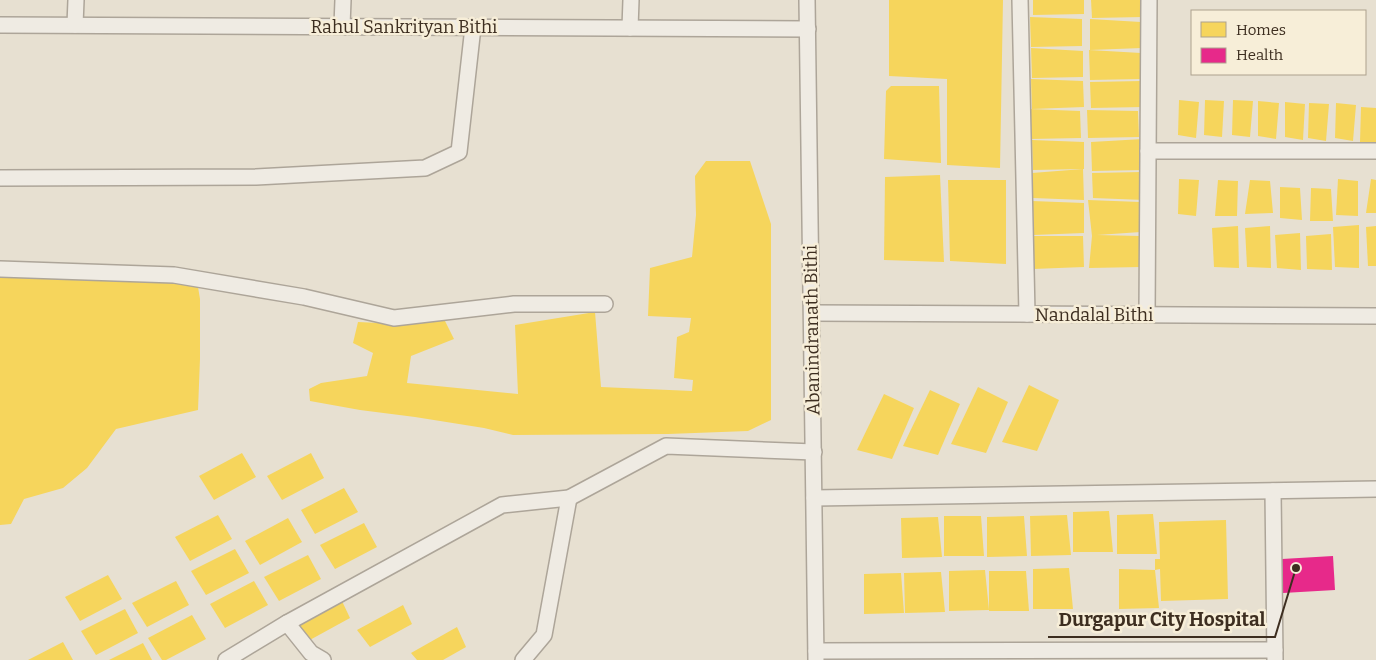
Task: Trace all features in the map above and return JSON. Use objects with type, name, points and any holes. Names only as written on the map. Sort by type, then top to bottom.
[{"type":"street","points":[[75,25],[76,0]]},
{"type":"street","points":[[342,26],[343,0]]},
{"type":"street","points":[[630,28],[631,0]]},
{"type":"street","name":"Abanindranath Bithi","points":[[807,0],[816,655]]},
{"type":"street","points":[[1020,0],[1027,314]]},
{"type":"street","points":[[1147,315],[1149,0]]},
{"type":"street","name":"Rahul Sankrityan Bithi","points":[[0,25],[808,28]]},
{"type":"street","points":[[0,178],[256,177],[425,168],[459,152],[473,27]]},
{"type":"street","points":[[1148,151],[1376,151]]},
{"type":"street","points":[[0,269],[174,275],[304,297],[394,318],[514,304],[605,304]]},
{"type":"street","name":"Nandalal Bithi","points":[[812,313],[1376,316]]},
{"type":"street","points":[[226,660],[287,623],[502,505],[569,498],[666,446],[814,452]]},
{"type":"street","points":[[814,498],[1376,489]]},
{"type":"street","points":[[816,655],[1275,655],[1273,491]]},
{"type":"street","points":[[523,660],[544,634],[569,498]]},
{"type":"street","points":[[287,623],[311,653],[323,660]]},
{"type":"building: Homes","points":[[889,0],[1003,0],[1000,168],[947,165],[947,79],[889,76]]},
{"type":"building: Homes","points":[[1033,0],[1084,0],[1084,14],[1033,15]]},
{"type":"building: Homes","points":[[1091,0],[1142,0],[1143,17],[1092,18]]},
{"type":"building: Homes","points":[[1030,17],[1082,19],[1082,46],[1031,47]]},
{"type":"building: Homes","points":[[1090,19],[1141,22],[1142,48],[1090,50]]},
{"type":"building: Homes","points":[[1031,48],[1083,51],[1083,77],[1032,78]]},
{"type":"building: Homes","points":[[1089,50],[1141,53],[1142,79],[1090,80]]},
{"type":"building: Homes","points":[[1031,79],[1083,81],[1084,107],[1032,109]]},
{"type":"building: Homes","points":[[1142,81],[1143,107],[1091,108],[1090,82]]},
{"type":"building: Homes","points":[[891,86],[939,86],[941,163],[884,159],[886,91]]},
{"type":"building: Homes","points":[[1179,100],[1199,102],[1196,138],[1178,135]]},
{"type":"building: Homes","points":[[1205,100],[1224,101],[1222,137],[1204,135]]},
{"type":"building: Homes","points":[[1233,100],[1253,101],[1250,137],[1232,135]]},
{"type":"building: Homes","points":[[1258,101],[1279,103],[1276,139],[1258,136]]},
{"type":"building: Homes","points":[[1285,102],[1305,104],[1303,140],[1285,137]]},
{"type":"building: Homes","points":[[1309,103],[1329,104],[1326,141],[1308,138]]},
{"type":"building: Homes","points":[[1336,103],[1356,105],[1353,141],[1335,138]]},
{"type":"building: Homes","points":[[1361,107],[1376,108],[1376,144],[1360,142]]},
{"type":"building: Homes","points":[[1029,109],[1080,111],[1081,138],[1030,139]]},
{"type":"building: Homes","points":[[1087,110],[1138,111],[1139,137],[1088,138]]},
{"type":"building: Homes","points":[[1143,139],[1144,170],[1092,171],[1091,142]]},
{"type":"building: Homes","points":[[1032,140],[1084,142],[1084,169],[1033,170]]},
{"type":"building: Homes","points":[[706,161],[750,161],[771,224],[771,420],[748,431],[668,434],[513,435],[484,428],[310,401],[309,389],[321,383],[367,376],[373,353],[353,343],[358,322],[400,324],[443,317],[454,339],[411,356],[407,383],[518,394],[515,325],[595,312],[601,387],[692,391],[693,380],[674,378],[677,337],[689,332],[691,318],[648,316],[650,268],[692,257],[696,215],[695,176]]},
{"type":"building: Homes","points":[[1083,169],[1084,200],[1033,198],[1032,173]]},
{"type":"building: Homes","points":[[1142,172],[1144,200],[1093,198],[1092,173]]},
{"type":"building: Homes","points":[[940,175],[944,262],[884,260],[885,177]]},
{"type":"building: Homes","points":[[1179,179],[1199,180],[1196,216],[1178,214]]},
{"type":"building: Homes","points":[[1338,179],[1358,181],[1358,216],[1336,215]]},
{"type":"building: Homes","points":[[1371,179],[1376,180],[1376,213],[1366,213]]},
{"type":"building: Homes","points":[[948,180],[1006,180],[1006,264],[950,261]]},
{"type":"building: Homes","points":[[1218,180],[1238,181],[1237,216],[1215,216]]},
{"type":"building: Homes","points":[[1250,180],[1270,181],[1273,213],[1245,214]]},
{"type":"building: Homes","points":[[1280,187],[1300,188],[1302,220],[1280,218]]},
{"type":"building: Homes","points":[[1311,188],[1331,189],[1333,221],[1310,221]]},
{"type":"building: Homes","points":[[1088,200],[1140,202],[1141,232],[1097,235],[1140,236],[1141,267],[1089,268],[1092,236]]},
{"type":"building: Homes","points":[[1032,201],[1084,203],[1084,233],[1033,235]]},
{"type":"building: Homes","points":[[1359,225],[1359,268],[1335,267],[1333,227]]},
{"type":"building: Homes","points":[[1238,226],[1239,268],[1214,267],[1212,228]]},
{"type":"building: Homes","points":[[1270,226],[1271,268],[1247,267],[1245,228]]},
{"type":"building: Homes","points":[[1376,226],[1376,266],[1368,266],[1366,227]]},
{"type":"building: Homes","points":[[1300,233],[1301,270],[1277,268],[1275,235]]},
{"type":"building: Homes","points":[[1331,234],[1332,270],[1307,269],[1306,236]]},
{"type":"building: Homes","points":[[1030,236],[1083,236],[1084,267],[1033,269]]},
{"type":"building: Homes","points":[[0,274],[162,280],[198,287],[200,299],[200,359],[198,410],[116,429],[87,468],[63,488],[24,499],[11,524],[0,525]]},
{"type":"building: Homes","points":[[1029,385],[1059,400],[1037,451],[1002,442]]},
{"type":"building: Homes","points":[[978,387],[1008,402],[986,453],[951,444]]},
{"type":"building: Homes","points":[[930,390],[960,404],[938,455],[903,446]]},
{"type":"building: Homes","points":[[884,394],[914,408],[892,459],[857,450]]},
{"type":"building: Homes","points":[[242,453],[256,477],[214,500],[199,476]]},
{"type":"building: Homes","points":[[311,453],[324,478],[282,500],[267,476]]},
{"type":"building: Homes","points":[[344,488],[358,512],[315,534],[301,510]]},
{"type":"building: Homes","points":[[1109,511],[1113,552],[1073,552],[1073,512]]},
{"type":"building: Homes","points":[[1153,514],[1157,554],[1117,554],[1117,515]]},
{"type":"building: Homes","points":[[218,515],[232,539],[190,561],[175,537]]},
{"type":"building: Homes","points":[[1067,515],[1071,555],[1031,556],[1030,516]]},
{"type":"building: Homes","points":[[944,516],[981,516],[984,556],[944,556]]},
{"type":"building: Homes","points":[[1024,516],[1027,556],[987,557],[987,517]]},
{"type":"building: Homes","points":[[938,517],[942,557],[902,558],[901,518]]},
{"type":"building: Homes","points":[[288,518],[302,542],[260,565],[245,541]]},
{"type":"building: Homes","points":[[1226,520],[1228,599],[1161,601],[1160,569],[1155,570],[1155,559],[1160,559],[1159,522]]},
{"type":"building: Homes","points":[[364,523],[377,547],[335,569],[320,545]]},
{"type":"building: Homes","points":[[235,549],[249,573],[206,595],[191,571]]},
{"type":"building: Homes","points":[[308,555],[321,579],[279,601],[264,577]]},
{"type":"building: Homes","points":[[1069,568],[1073,609],[1033,609],[1033,569]]},
{"type":"building: Homes","points":[[1119,569],[1155,570],[1159,608],[1119,609]]},
{"type":"building: Homes","points":[[985,570],[989,610],[949,611],[949,571]]},
{"type":"building: Homes","points":[[989,571],[1026,571],[1029,611],[989,611]]},
{"type":"building: Homes","points":[[941,572],[945,612],[905,613],[904,573]]},
{"type":"building: Homes","points":[[901,573],[904,613],[864,614],[864,574]]},
{"type":"building: Homes","points":[[108,575],[122,599],[80,621],[65,597]]},
{"type":"building: Homes","points":[[176,581],[189,605],[147,627],[132,603]]},
{"type":"building: Homes","points":[[254,581],[268,605],[225,628],[210,604]]},
{"type":"building: Homes","points":[[341,599],[350,618],[308,641],[295,624]]},
{"type":"building: Homes","points":[[403,605],[412,624],[370,647],[357,630]]},
{"type":"building: Homes","points":[[125,609],[138,633],[96,655],[81,631]]},
{"type":"building: Homes","points":[[192,615],[206,639],[166,660],[162,660],[148,638]]},
{"type":"building: Homes","points":[[457,627],[466,647],[443,660],[417,660],[411,653]]},
{"type":"building: Homes","points":[[63,642],[73,660],[28,660]]},
{"type":"building: Homes","points":[[143,643],[152,660],[109,660]]},
{"type":"building: Health","points":[[1333,556],[1335,590],[1283,593],[1282,559]]},
{"type":"place","name":"Durgapur City Hospital","points":[[1296,568]]}]
